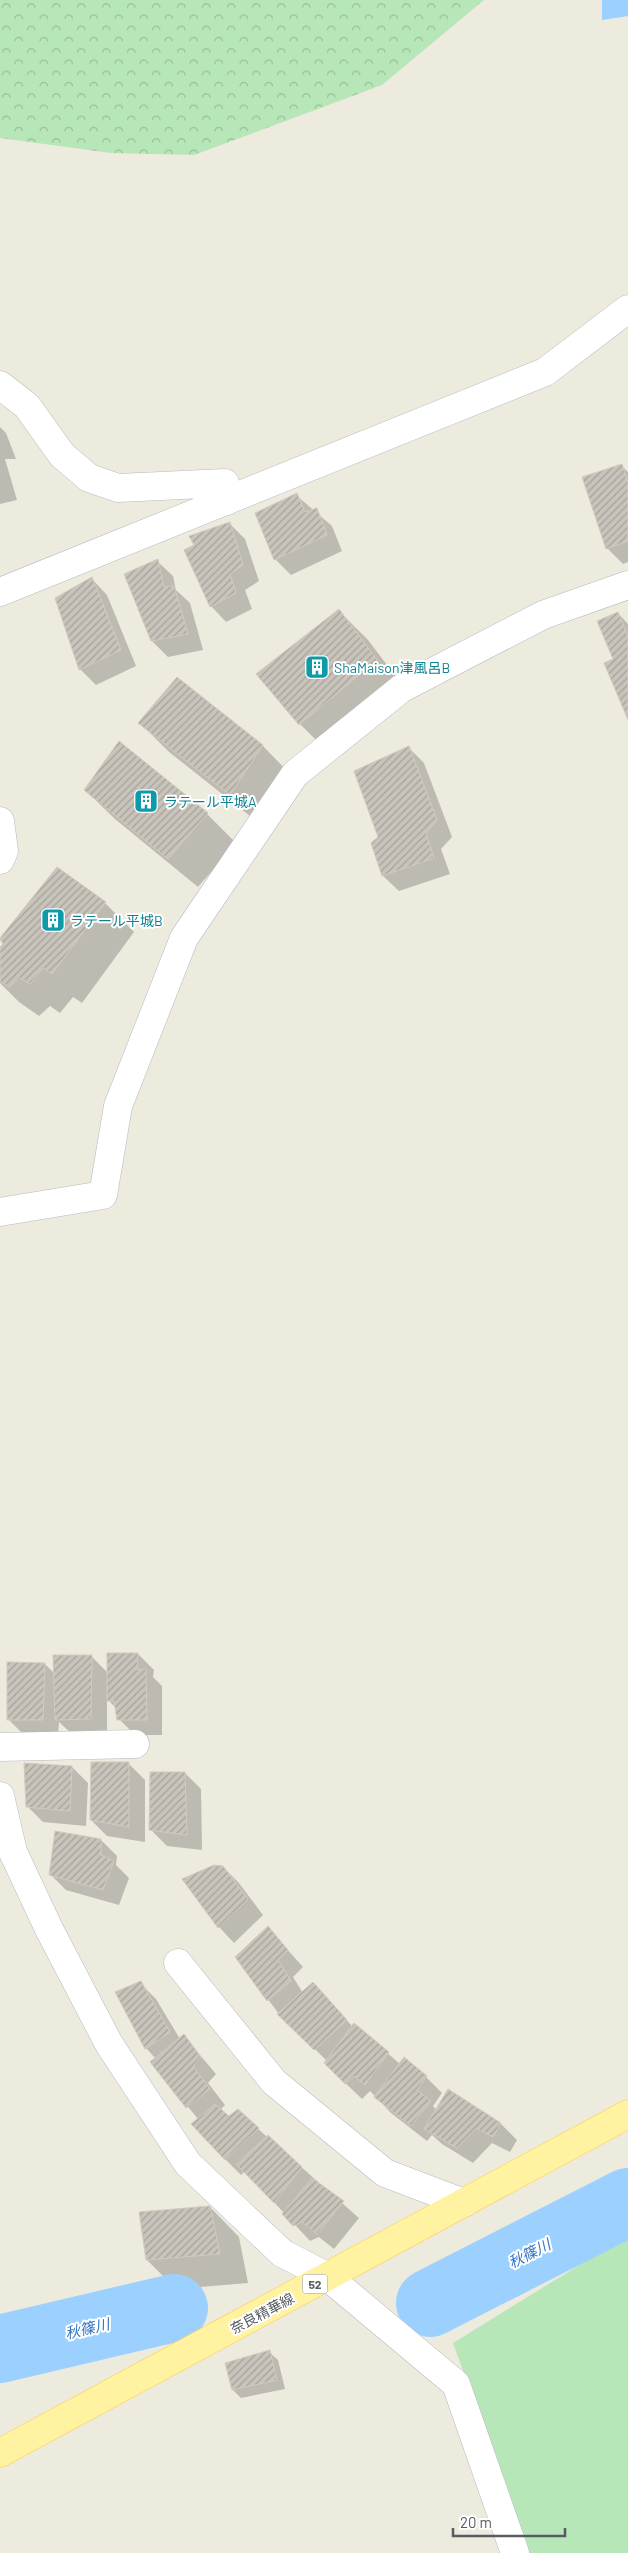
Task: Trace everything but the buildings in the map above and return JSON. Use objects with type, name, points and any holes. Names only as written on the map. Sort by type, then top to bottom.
[{"type":"main road","name":"奈良精華線","points":[[0,2453],[628,2114]]},
{"type":"street","points":[[0,592],[545,372],[628,309]]},
{"type":"street","points":[[0,385],[27,406],[62,455],[89,478],[118,488],[225,482],[227,501]]},
{"type":"street","points":[[0,1212],[103,1195],[118,1106],[184,938],[295,774],[402,688],[543,615],[628,585]]},
{"type":"street","points":[[0,821],[4,851],[0,860]]},
{"type":"street","points":[[0,1747],[135,1744]]},
{"type":"street","points":[[0,1796],[13,1852],[49,1929],[109,2044],[188,2164],[282,2253],[328,2277],[456,2384],[515,2553]]},
{"type":"street","points":[[178,1962],[274,2082],[385,2173],[464,2203]]},
{"type":"green space","points":[[0,0],[484,0],[382,85],[194,155],[111,153],[0,138]]},
{"type":"green space","points":[[628,2235],[628,2553],[529,2553],[453,2343]]},
{"type":"water","points":[[602,0],[628,0],[628,16],[602,20]]},
{"type":"waterway","name":"秋篠川","points":[[430,2303],[628,2202]]},
{"type":"waterway","name":"秋篠川","points":[[0,2349],[174,2308]]},
{"type":"place","name":"ShaMaison津風呂B","points":[[317,667]]},
{"type":"place","name":"ラテール平城A","points":[[146,801]]},
{"type":"place","name":"ラテール平城B","points":[[53,920]]}]
